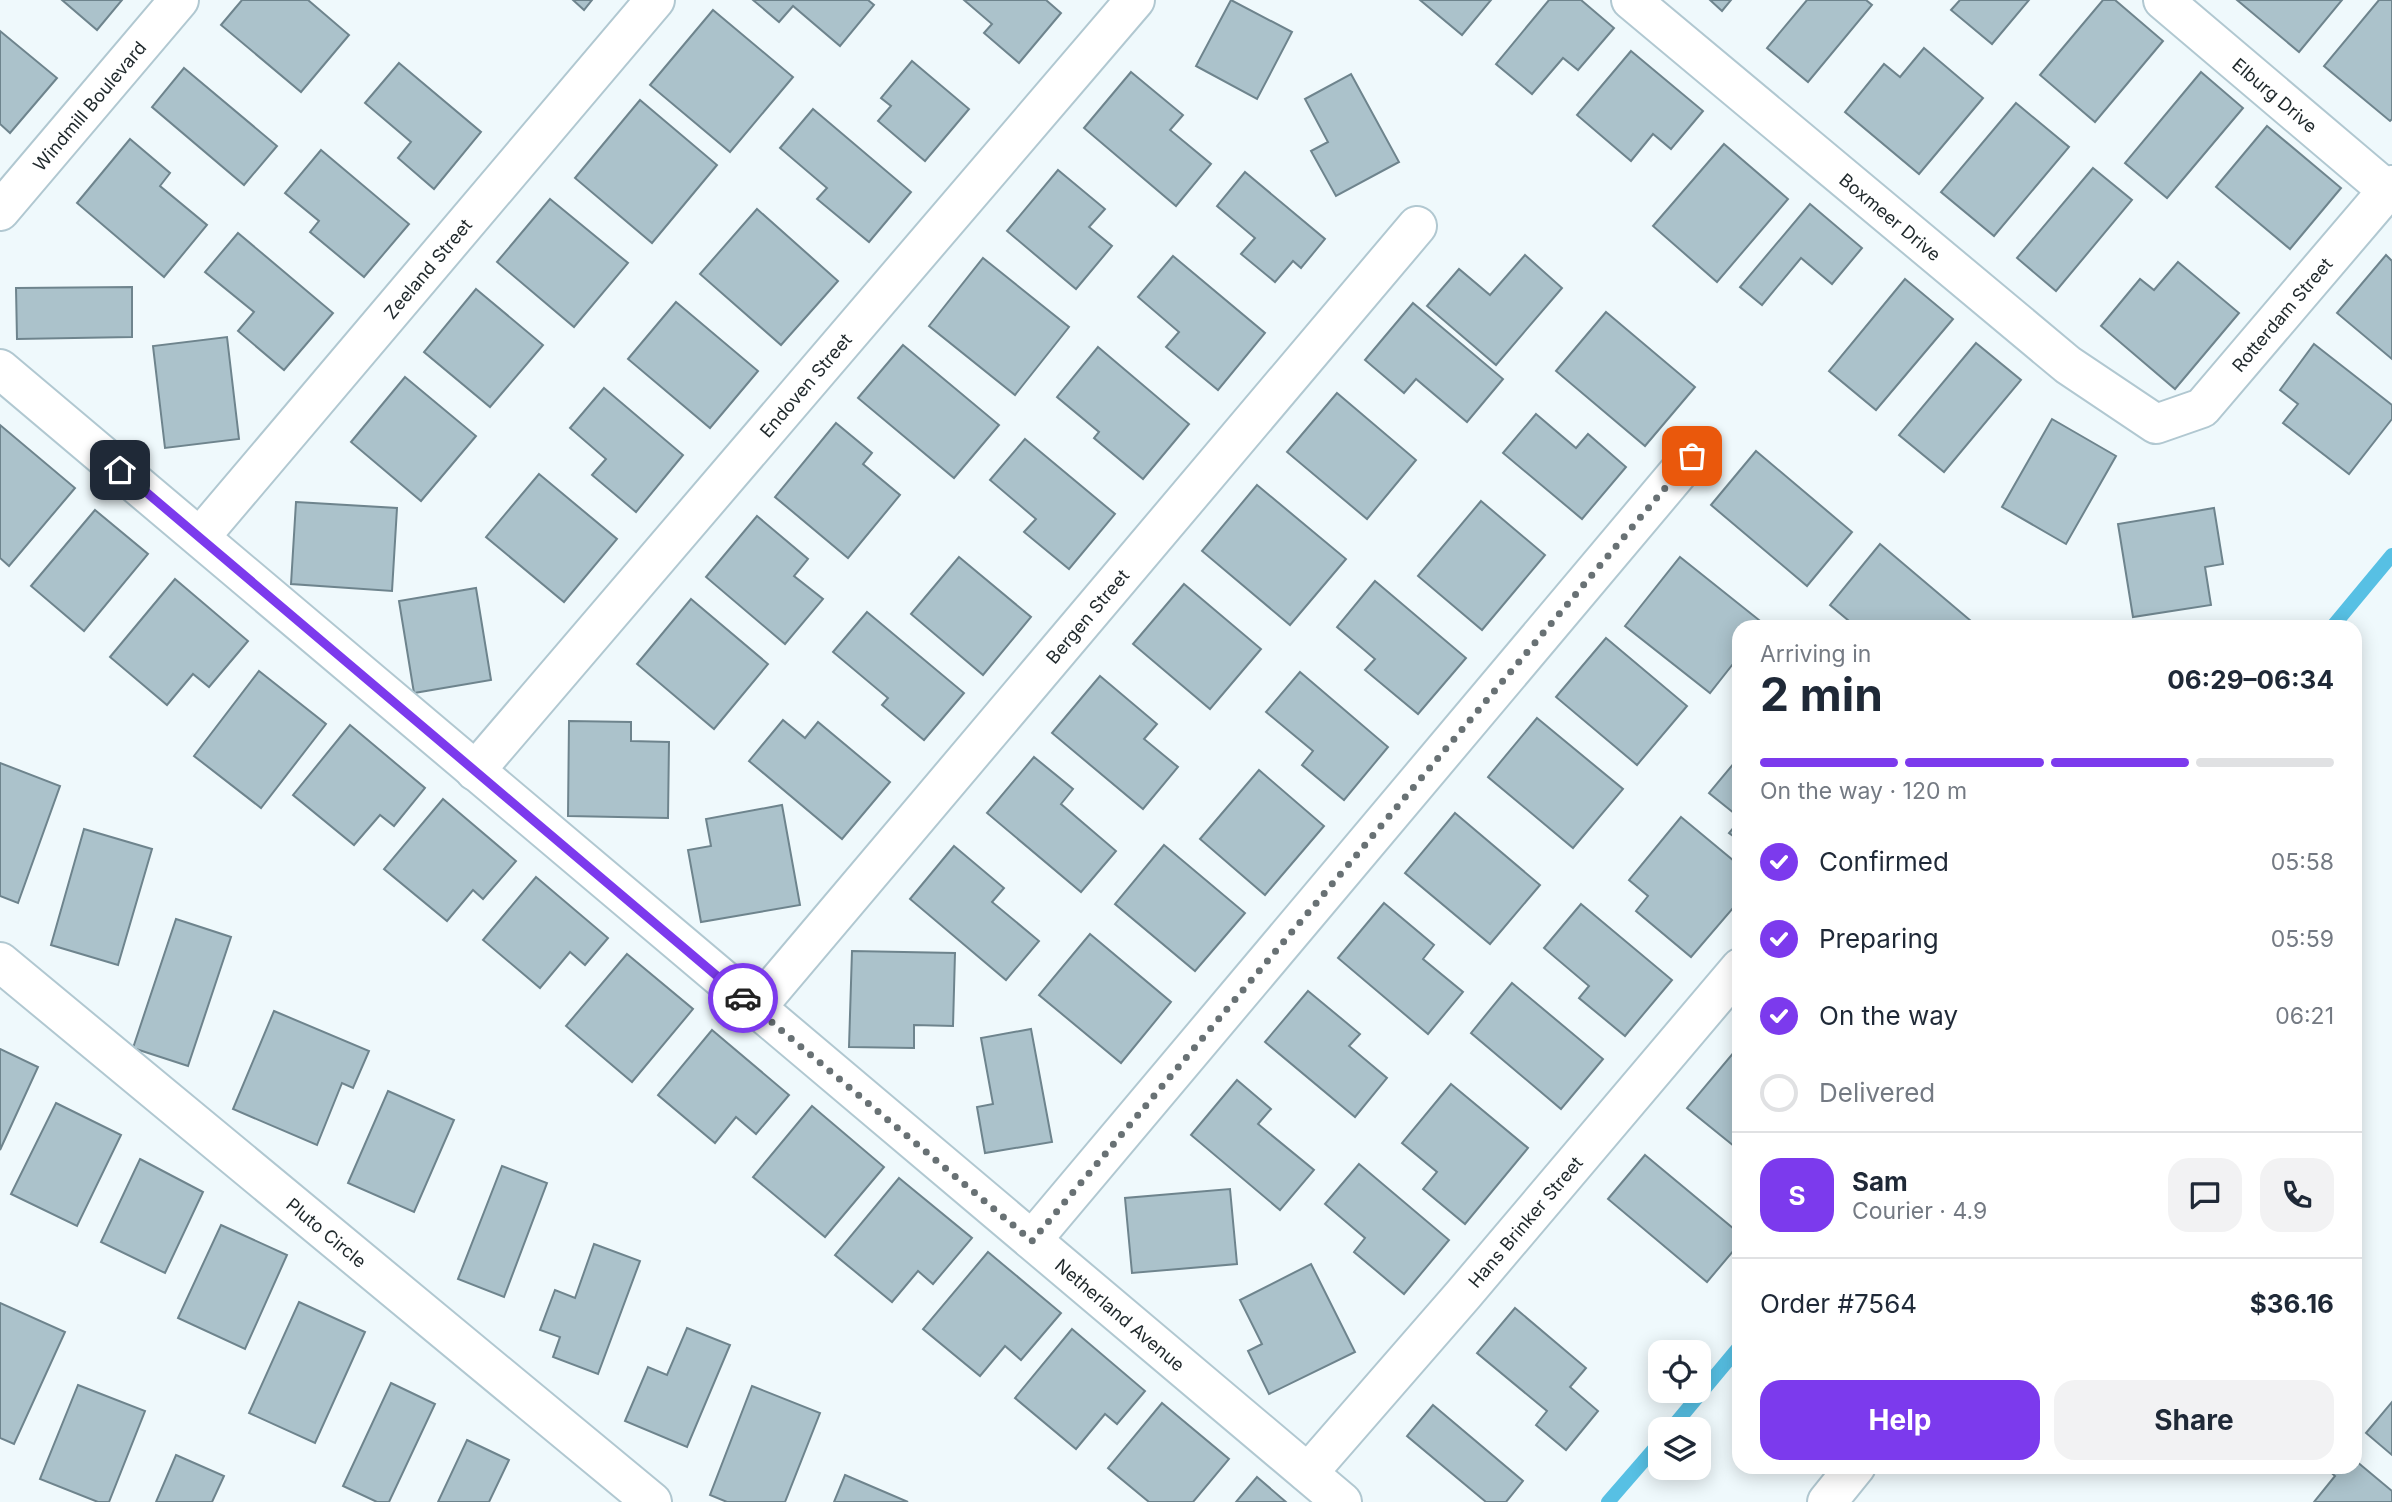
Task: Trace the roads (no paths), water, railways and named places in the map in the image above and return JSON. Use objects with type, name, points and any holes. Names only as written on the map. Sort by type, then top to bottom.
[{"type":"street","name":"Windmill Boulevard","points":[[0,211],[179,0]]},
{"type":"street","name":"Zeeland Street","points":[[200,537],[655,0]]},
{"type":"street","name":"Endoven Street","points":[[475,771],[1135,0]]},
{"type":"street","name":"Boxmeer Drive","points":[[1631,0],[2068,365],[2156,424]]},
{"type":"street","name":"Elburg Drive","points":[[2163,0],[2390,188]]},
{"type":"street","name":"Rotterdam Street","points":[[2156,424],[2202,408],[2390,188]]},
{"type":"street","name":"Bergen Street","points":[[755,1008],[1417,226]]},
{"type":"street","name":"Netherland Avenue","points":[[0,369],[1342,1502]]},
{"type":"street","points":[[1032,1241],[1692,456]]},
{"type":"street","name":"Pluto Circle","points":[[0,962],[652,1502]]},
{"type":"street","name":"Hans Brinker Street","points":[[1308,1473],[1732,977]]},
{"type":"street","points":[[1827,1502],[1850,1474]]},
{"type":"waterway","points":[[2338,620],[2392,555]]},
{"type":"waterway","points":[[1681,1417],[1732,1356]]},
{"type":"waterway","points":[[1608,1502],[1648,1456]]}]
